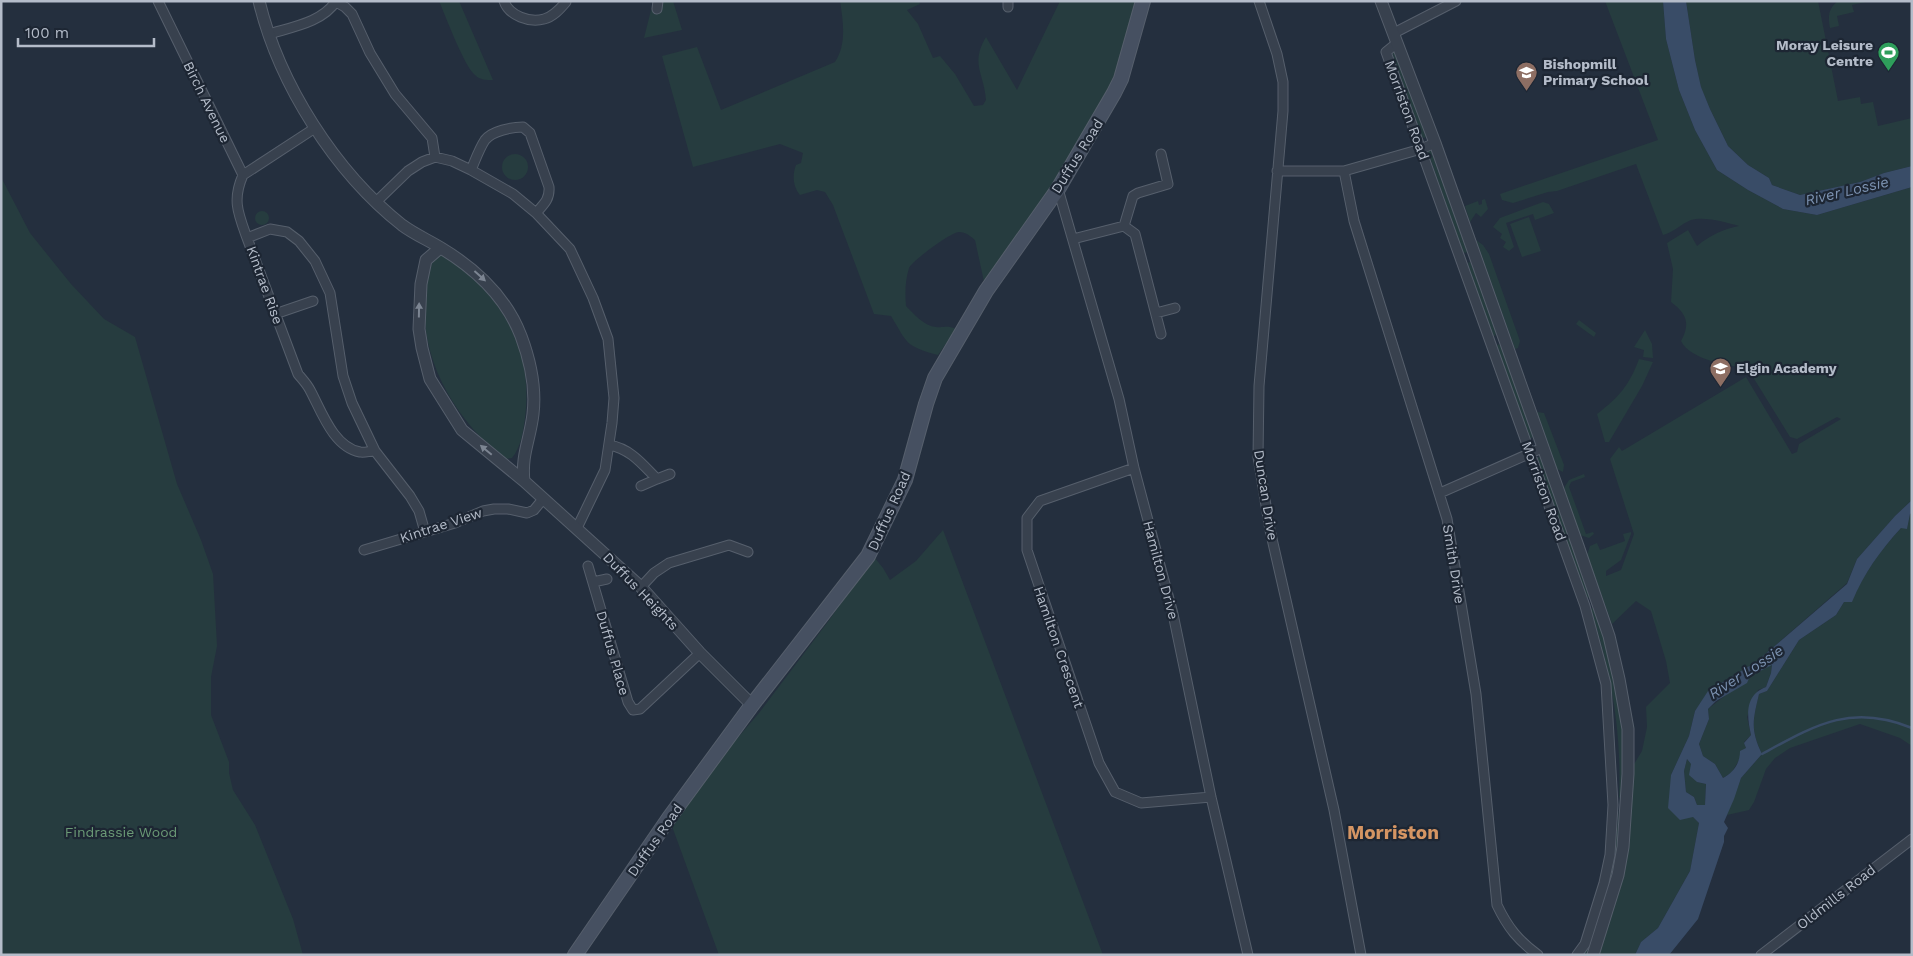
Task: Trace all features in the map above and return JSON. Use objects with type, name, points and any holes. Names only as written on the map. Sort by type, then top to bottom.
[{"type":"main road","name":"Duffus Road","points":[[575,955],[669,818],[752,705],[868,556],[905,480],[935,378],[986,291],[1058,189],[1114,93],[1121,79],[1143,1]]},
{"type":"street","name":"Birch Avenue","points":[[158,1],[243,175]]},
{"type":"street","points":[[259,1],[269,34],[291,84],[315,128],[353,178],[376,202],[412,232],[422,243],[426,260],[440,248]]},
{"type":"street","points":[[504,1],[506,6],[518,17],[534,20],[544,20],[558,11],[566,2]]},
{"type":"street","name":"Duncan Drive","points":[[1259,1],[1277,54],[1283,82],[1283,111],[1259,386],[1258,457],[1270,530],[1334,810],[1361,955]]},
{"type":"street","name":"Morriston Road","points":[[1381,1],[1434,143],[1597,601],[1609,636],[1619,679],[1628,729],[1624,847],[1618,875],[1593,955]]},
{"type":"street","points":[[1396,38],[1456,1]]},
{"type":"street","points":[[269,34],[316,18],[328,11],[336,2],[345,6],[352,14],[370,53],[395,94],[432,138],[435,157]]},
{"type":"street","name":"Morriston Road","points":[[1396,38],[1386,52],[1585,606],[1606,684],[1613,805],[1610,855],[1604,883],[1585,944],[1576,955]]},
{"type":"street","points":[[471,170],[486,140],[492,135],[516,127],[523,127],[530,133],[549,187],[549,195],[546,202],[536,213]]},
{"type":"street","points":[[248,238],[237,210],[236,201],[238,186],[243,175],[315,128]]},
{"type":"street","points":[[1277,171],[1344,171],[1421,149],[1434,143]]},
{"type":"street","points":[[1124,226],[1132,196],[1168,184],[1161,154]]},
{"type":"street","points":[[376,202],[408,172],[422,162],[435,157],[452,161],[513,194],[536,213],[570,249],[593,298],[608,339],[614,398],[605,470],[577,528]]},
{"type":"street","name":"Smith Drive","points":[[1344,171],[1356,229],[1447,519],[1476,694],[1497,905],[1506,925],[1523,944],[1538,955]]},
{"type":"street","name":"Hamilton Drive","points":[[1058,189],[1119,399],[1134,468],[1173,614],[1211,797],[1248,955]]},
{"type":"street","points":[[1073,239],[1124,226],[1130,229],[1137,240],[1161,334]]},
{"type":"street","name":"Kintrae Rise","points":[[375,451],[362,453],[349,449],[332,432],[320,412],[309,389],[298,374],[248,238],[270,229],[287,232],[299,241],[315,261],[330,293],[344,376],[352,403],[375,451],[410,496],[419,511],[425,532]]},
{"type":"street","points":[[412,232],[461,260],[489,284],[506,308],[521,336],[532,377],[533,414],[522,465],[524,482]]},
{"type":"street","points":[[1461,261],[1474,255]]},
{"type":"street","name":"Duffus Heights","points":[[426,260],[421,284],[419,330],[422,348],[430,378],[462,430],[543,498],[641,587],[700,654],[752,705]]},
{"type":"street","points":[[275,314],[313,301]]},
{"type":"street","points":[[1156,313],[1175,308]]},
{"type":"street","points":[[1491,344],[1503,338]]},
{"type":"street","points":[[609,445],[619,446],[632,453],[657,479]]},
{"type":"street","points":[[1440,493],[1542,448]]},
{"type":"street","points":[[502,463],[515,461],[524,456]]},
{"type":"street","name":"Hamilton Crescent","points":[[1134,468],[1040,502],[1027,518],[1027,550],[1099,763],[1115,792],[1141,803],[1211,797]]},
{"type":"street","points":[[641,486],[670,474]]},
{"type":"street","name":"Kintrae View","points":[[364,550],[455,523],[483,511],[508,509],[527,513],[534,510],[543,498]]},
{"type":"street","points":[[641,587],[654,573],[669,563],[729,545],[748,552]]},
{"type":"street","name":"Duffus Place","points":[[588,566],[628,702],[634,710],[640,709],[700,654]]},
{"type":"street","points":[[593,582],[607,579]]},
{"type":"street","points":[[1585,606],[1597,601]]},
{"type":"street","points":[[1613,805],[1626,807]]},
{"type":"street","name":"Oldmills Road","points":[[1761,955],[1912,839]]},
{"type":"green space","points":[[439,1],[459,1],[493,80],[479,78],[471,70]]},
{"type":"green space","points":[[663,1],[673,1],[682,30],[644,38],[651,10],[658,12]]},
{"type":"green space","points":[[840,1],[919,1],[920,4],[907,10],[918,24],[933,58],[940,56],[955,74],[974,106],[983,105],[986,100],[978,62],[981,46],[986,37],[1017,90],[1060,1],[1143,1],[1121,79],[986,291],[975,240],[968,234],[955,233],[932,247],[909,268],[906,306],[927,324],[956,329],[938,355],[919,349],[909,343],[891,316],[874,314],[833,205],[825,192],[817,190],[800,195],[796,188],[794,181],[795,169],[796,165],[801,163],[803,153],[780,144],[693,167],[662,56],[697,47],[721,110],[835,62],[843,40]]},
{"type":"green space","name":"Elgin Academy","points":[[1605,1],[1663,1],[1666,39],[1679,90],[1695,130],[1717,170],[1748,190],[1783,209],[1817,215],[1912,187],[1912,500],[1895,516],[1857,559],[1847,583],[1756,662],[1709,691],[1695,711],[1689,736],[1671,775],[1693,817],[1699,823],[1690,871],[1658,928],[1641,942],[1635,955],[1593,955],[1618,875],[1628,774],[1642,751],[1647,727],[1646,707],[1670,683],[1666,661],[1651,611],[1636,601],[1612,624],[1587,555],[1590,546],[1597,543],[1600,550],[1603,549],[1625,541],[1623,534],[1631,532],[1621,560],[1606,571],[1606,576],[1621,570],[1634,534],[1610,459],[1619,447],[1622,451],[1746,377],[1792,454],[1797,452],[1799,444],[1841,419],[1837,417],[1797,439],[1790,437],[1748,369],[1710,361],[1692,353],[1681,341],[1686,324],[1683,314],[1671,302],[1673,269],[1667,243],[1688,230],[1697,246],[1717,233],[1739,226],[1715,220],[1696,219],[1663,235],[1636,164],[1557,191],[1513,203],[1502,200],[1500,194],[1658,140]]},
{"type":"green space","points":[[1686,1],[1818,1],[1838,101],[1860,97],[1861,104],[1873,102],[1878,126],[1912,118],[1912,166],[1884,173],[1860,182],[1800,195],[1772,185],[1769,178],[1748,165],[1728,146],[1710,109],[1701,88]]},
{"type":"green space","points":[[1838,1],[1870,1],[1852,5],[1854,12],[1837,16],[1839,26],[1830,28],[1830,13],[1832,7]]},
{"type":"green space","points":[[1396,50],[1426,136],[1425,138],[1422,137],[1392,52]]},
{"type":"green space","points":[[1429,150],[1431,151],[1467,251],[1466,253],[1463,252],[1428,152]]},
{"type":"green space","points":[[515,154],[524,158],[528,167],[524,176],[515,180],[506,176],[502,167],[506,158]]},
{"type":"green space","name":"Findrassie Wood","points":[[1,177],[30,233],[71,284],[104,319],[135,337],[177,484],[213,574],[217,646],[211,677],[211,715],[229,762],[229,773],[233,790],[255,825],[293,919],[303,955],[1,955]]},
{"type":"green space","points":[[1485,199],[1488,209],[1481,217],[1476,213],[1470,222],[1465,206],[1478,201],[1479,205],[1482,204],[1482,200]]},
{"type":"green space","points":[[1543,202],[1549,204],[1554,213],[1535,220],[1533,214],[1506,223],[1514,247],[1509,251],[1503,247],[1506,242],[1500,238],[1502,234],[1493,227],[1500,218]]},
{"type":"green space","points":[[259,211],[265,211],[269,218],[265,225],[259,225],[255,221],[255,215]]},
{"type":"green space","points":[[1529,217],[1541,251],[1522,257],[1510,224]]},
{"type":"green space","points":[[1476,240],[1483,245],[1489,254],[1520,341],[1518,348],[1515,349]]},
{"type":"green space","points":[[441,255],[457,264],[486,292],[499,307],[516,341],[522,359],[526,397],[525,418],[520,444],[512,458],[505,459],[465,419],[449,395],[436,369],[428,342],[424,314],[426,286],[434,258]]},
{"type":"green space","points":[[1469,262],[1471,263],[1496,333],[1495,336],[1492,335],[1468,264]]},
{"type":"green space","points":[[1579,320],[1596,333],[1594,337],[1576,324]]},
{"type":"green space","points":[[1645,330],[1652,344],[1653,358],[1643,357],[1644,350],[1634,347]]},
{"type":"green space","points":[[1498,344],[1501,346],[1533,436],[1532,438],[1529,437],[1497,347]]},
{"type":"green space","points":[[1639,359],[1653,362],[1642,386],[1609,442],[1605,442],[1597,414],[1623,390]]},
{"type":"green space","points":[[1537,412],[1544,413],[1564,465],[1563,472],[1557,469]]},
{"type":"green space","points":[[1538,457],[1541,458],[1590,596],[1589,598],[1586,597],[1537,459]]},
{"type":"green space","points":[[1584,474],[1585,477],[1571,482],[1569,487],[1586,534],[1593,532],[1594,534],[1589,538],[1580,535],[1564,488],[1569,480]]},
{"type":"green space","points":[[1912,513],[1912,746],[1900,738],[1860,724],[1790,748],[1775,758],[1766,769],[1754,802],[1749,810],[1727,815],[1741,778],[1762,754],[1754,731],[1755,710],[1759,694],[1767,691],[1799,640],[1836,615],[1844,602],[1852,601],[1879,554],[1901,528],[1907,528],[1910,514]]},
{"type":"green space","points":[[943,530],[1103,955],[719,955],[669,818],[759,713],[874,557],[890,580],[916,561]]},
{"type":"green space","points":[[1592,608],[1594,609],[1615,682],[1622,719],[1624,757],[1621,799],[1619,797],[1619,749],[1614,702]]},
{"type":"green space","points":[[1772,664],[1766,687],[1758,690],[1747,717],[1751,735],[1744,742],[1746,748],[1732,772],[1723,778],[1715,764],[1703,756],[1699,744],[1709,719],[1708,709],[1750,676]]},
{"type":"green space","points":[[1687,759],[1691,764],[1697,782],[1706,784],[1705,805],[1697,805],[1694,797],[1686,792],[1684,771]]},
{"type":"green space","points":[[1621,808],[1623,811],[1613,880],[1590,955],[1583,955],[1598,922],[1608,885],[1619,810]]},
{"type":"water","name":"River Lossie","points":[[1663,1],[1686,1],[1701,87],[1710,109],[1728,146],[1748,165],[1769,178],[1772,185],[1800,195],[1860,182],[1884,173],[1912,166],[1912,187],[1817,215],[1783,209],[1717,170],[1695,130],[1679,90],[1666,39]]},
{"type":"water","name":"River Lossie","points":[[1912,500],[1912,513],[1910,514],[1907,529],[1901,528],[1879,554],[1867,572],[1852,602],[1844,602],[1836,615],[1799,640],[1767,691],[1759,694],[1755,711],[1754,731],[1762,754],[1741,778],[1724,822],[1728,828],[1698,919],[1669,955],[1635,955],[1641,942],[1658,928],[1690,871],[1699,823],[1693,817],[1680,820],[1668,808],[1671,775],[1689,736],[1695,711],[1708,691],[1756,662],[1847,584],[1857,559],[1895,516]],"holes":[[[1772,665],[1766,687],[1754,695],[1749,707],[1751,735],[1744,743],[1746,748],[1740,751],[1738,763],[1733,770],[1723,778],[1715,764],[1703,756],[1699,744],[1709,719],[1708,709],[1716,701],[1747,683],[1750,676]],[[1687,759],[1691,764],[1689,775],[1697,782],[1706,784],[1705,805],[1697,805],[1694,797],[1686,792],[1684,771]]]},
{"type":"waterway","points":[[1762,754],[1799,734],[1834,721],[1870,717],[1912,728]]},
{"type":"place","name":"Moray Leisure Centre","points":[[1889,72]]},
{"type":"place","name":"Bishopmill Primary School","points":[[1527,91]]},
{"type":"place","name":"Elgin Academy","points":[[1720,387]]},
{"type":"district","name":"Morriston","points":[[1393,832]]}]
